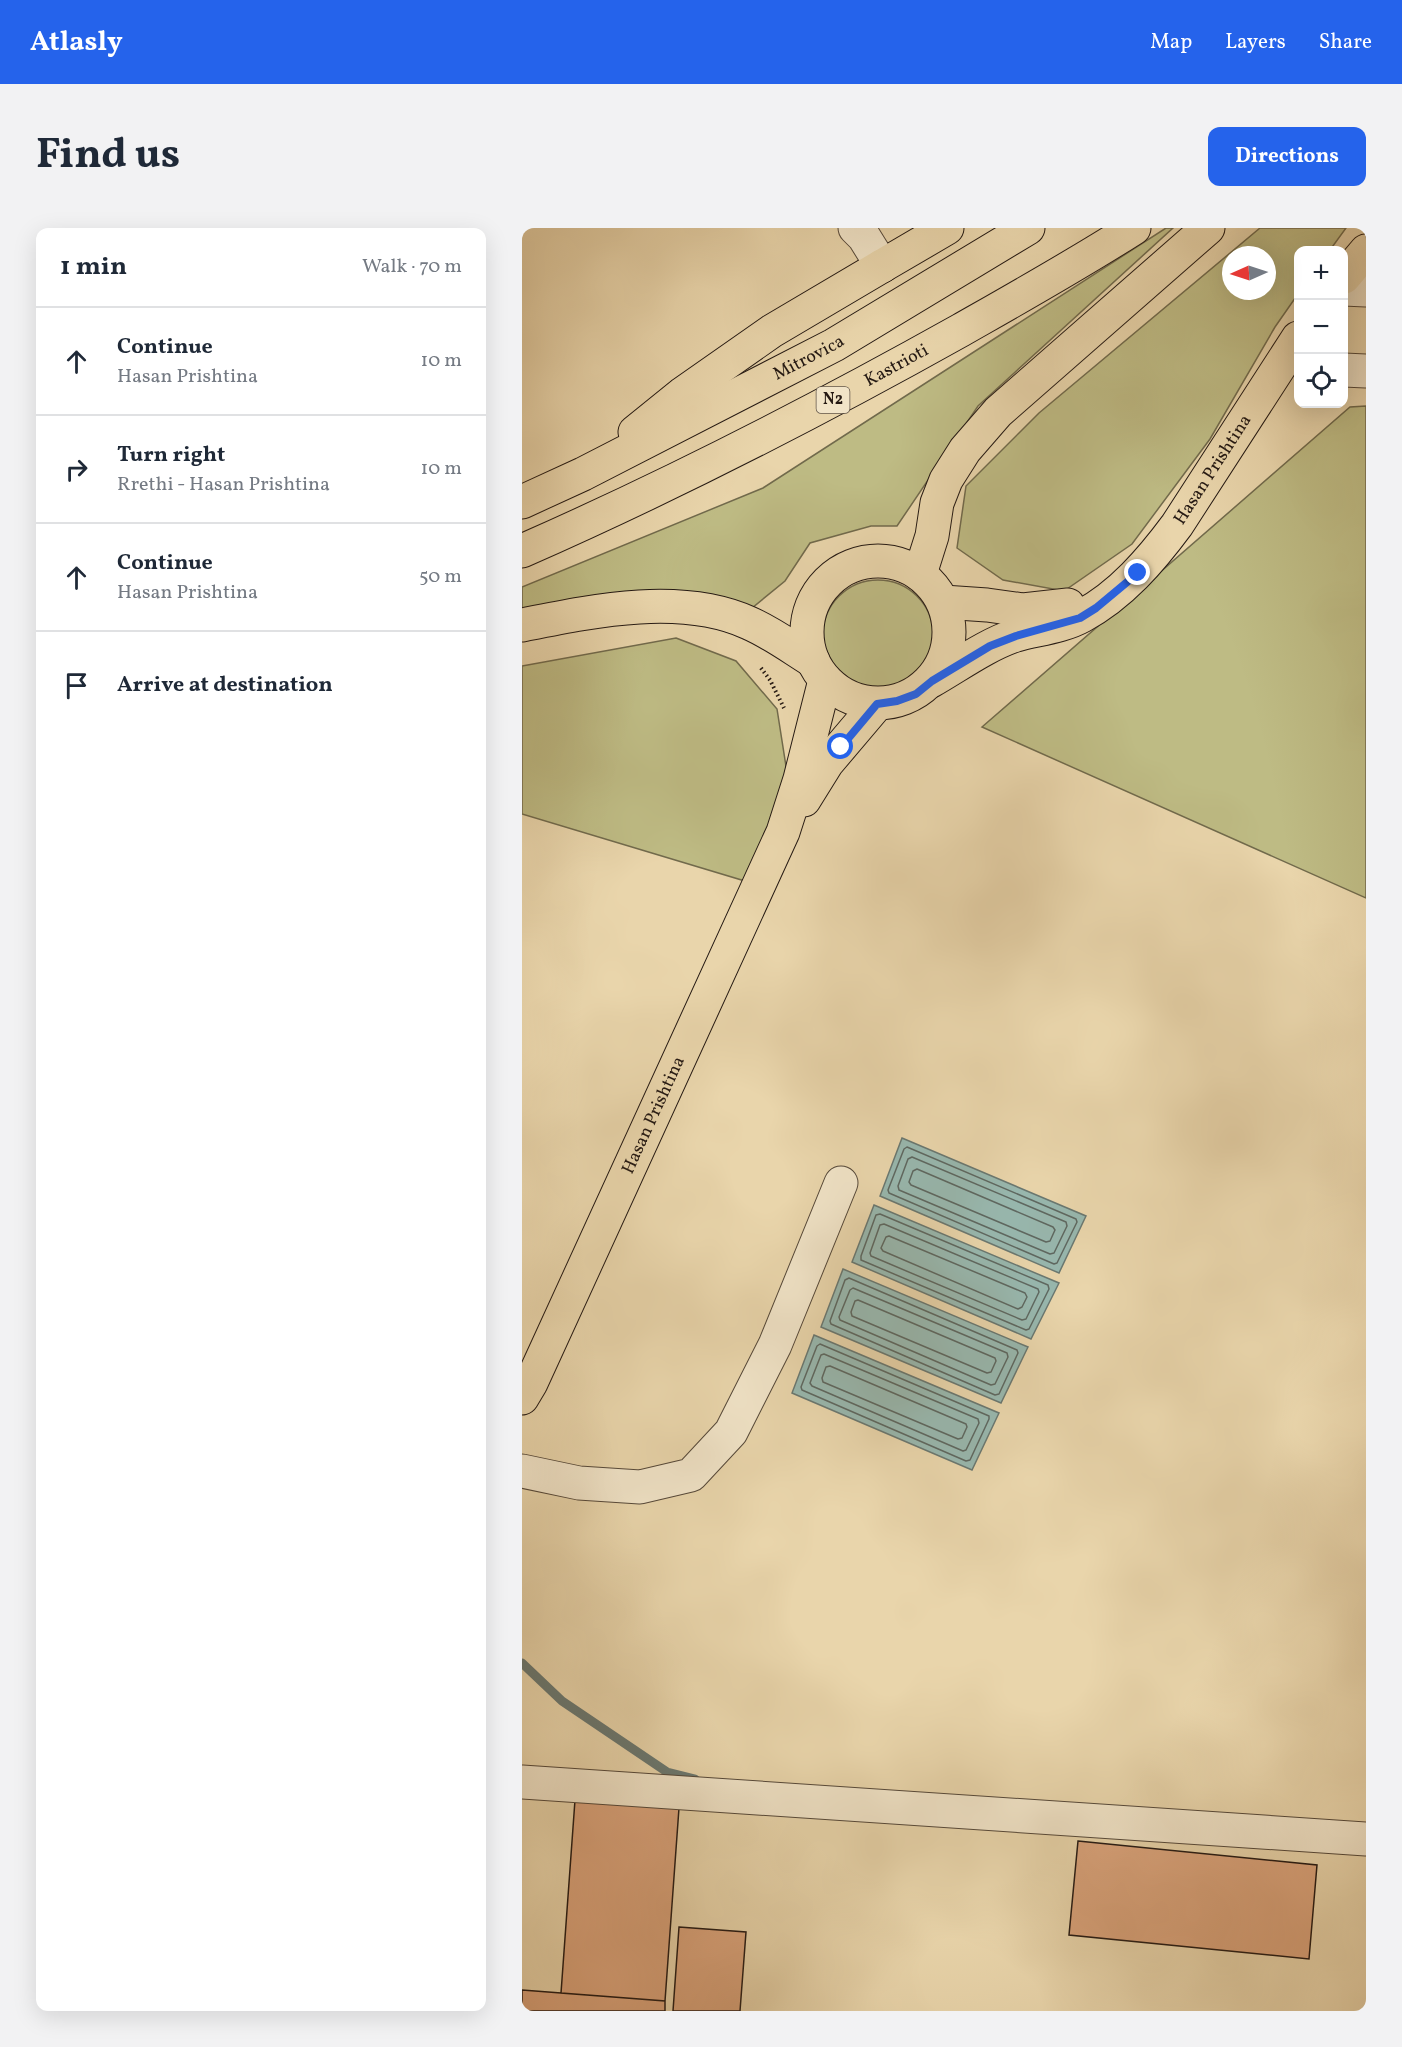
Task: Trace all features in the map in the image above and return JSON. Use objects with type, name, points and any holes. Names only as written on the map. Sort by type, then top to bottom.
[{"type":"main road","points":[[522,502],[583,474],[691,387],[772,331],[947,228]]},
{"type":"main road","name":"Mitrovica","points":[[583,474],[834,345],[1028,228]]},
{"type":"main road","name":"Kastrioti","points":[[522,551],[614,510],[883,374],[1134,228]]},
{"type":"main road","points":[[920,574],[932,536],[937,503],[946,480],[965,450],[998,412],[1208,228]]},
{"type":"main road","points":[[1348,272],[1366,251]]},
{"type":"main road","name":"Hasan Prishtina","points":[[932,681],[990,646],[1016,636],[1080,618],[1096,608],[1138,573],[1165,542],[1288,368],[1294,352]]},
{"type":"main road","points":[[522,625],[576,614],[622,609],[669,606],[707,610],[749,622],[819,670],[840,693],[858,701],[877,704],[897,701],[916,694],[932,681],[943,663],[949,643],[949,622],[943,602],[934,586],[920,574],[902,564],[882,560],[861,562],[842,570],[826,584],[814,600],[808,620],[808,641],[819,670]]},
{"type":"main road","name":"Hasan Prishtina","points":[[943,602],[1033,610],[1076,603],[1116,592]]},
{"type":"main road","name":"Hasan Prishtina","points":[[522,1398],[531,1383],[783,832],[800,779],[819,670]]},
{"type":"main road","name":"Hasan Prishtina","points":[[783,832],[827,763],[877,704]]},
{"type":"street","points":[[855,228],[864,237],[882,266]]},
{"type":"street","points":[[1348,289],[1366,290]]},
{"type":"street","points":[[1348,370],[1366,371]]},
{"type":"street","points":[[522,1471],[579,1483],[640,1487],[691,1475],[731,1432],[775,1345],[841,1183]]},
{"type":"street","points":[[522,1782],[1366,1839]]},
{"type":"path","points":[[759,664],[786,711]]},
{"type":"shaded area","points":[[1166,228],[1173,228],[978,406],[897,526],[871,526],[810,543],[785,581],[752,608],[522,616],[522,587],[763,488]]},
{"type":"shaded area","points":[[1260,228],[1346,228],[1333,246],[1294,246],[1294,300],[1275,327],[1210,439],[1132,544],[1064,591],[1003,580],[957,548],[966,486],[1039,413],[1222,260],[1222,300],[1276,300],[1276,246],[1238,246]]},
{"type":"shaded area","points":[[1366,406],[1366,898],[982,727],[1350,407]]},
{"type":"shaded area","points":[[878,580],[899,584],[917,596],[929,614],[933,635],[929,656],[917,674],[899,686],[878,690],[857,686],[839,674],[827,656],[823,635],[827,614],[839,596],[857,584]]},
{"type":"shaded area","points":[[676,638],[736,661],[777,709],[788,779],[745,881],[522,814],[522,666]]},
{"type":"water","points":[[902,1138],[1086,1216],[1059,1273],[880,1196]]},
{"type":"water","points":[[874,1205],[1059,1283],[1031,1339],[852,1262]]},
{"type":"water","points":[[843,1269],[1028,1347],[1001,1403],[821,1327]]},
{"type":"water","points":[[814,1335],[999,1413],[972,1470],[792,1393]]},
{"type":"building","points":[[575,1800],[679,1808],[665,2001],[561,1993]]},
{"type":"building","points":[[1078,1841],[1317,1865],[1309,1959],[1069,1935]]},
{"type":"building","points":[[679,1927],[746,1932],[740,2011],[673,2011]]},
{"type":"building","points":[[522,1990],[665,2001],[665,2011],[522,2011]]},
{"type":"waterway","points":[[522,1663],[562,1701],[667,1772],[695,1779]]},
{"type":"route","points":[[841,747],[877,704],[897,701],[916,694],[932,681],[990,646],[1016,636],[1080,618],[1096,608],[1138,573]]}]
